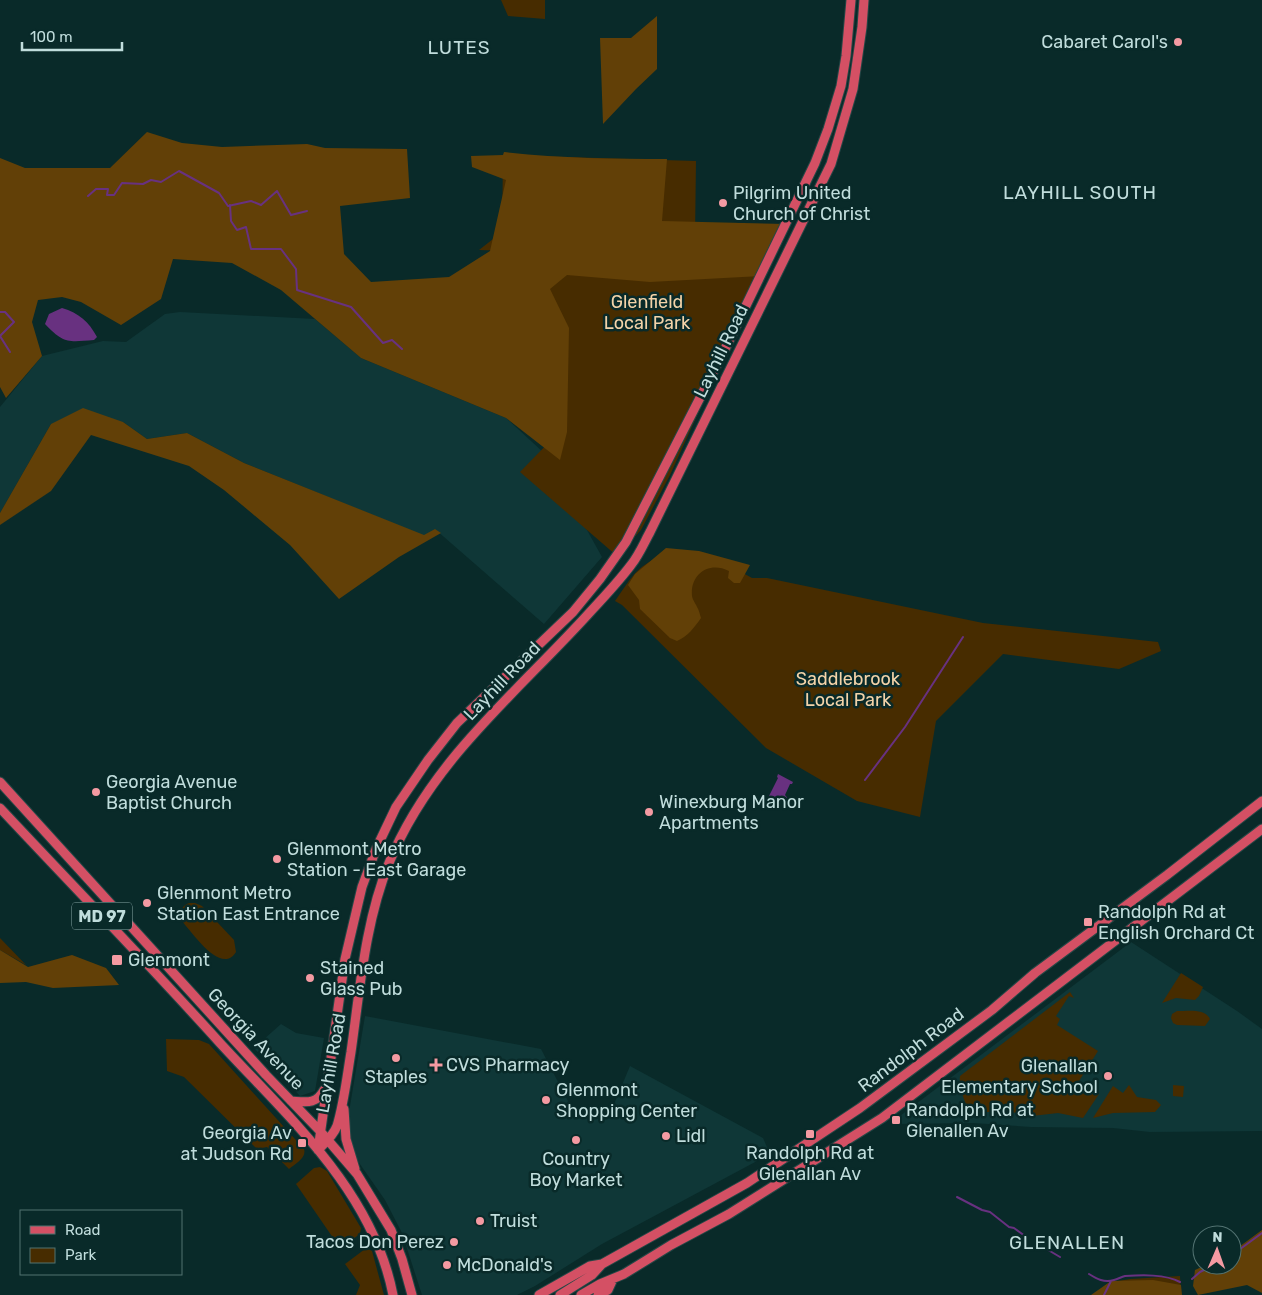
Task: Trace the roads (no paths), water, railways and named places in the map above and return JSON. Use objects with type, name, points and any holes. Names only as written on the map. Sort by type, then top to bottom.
[{"type":"main road","name":"Layhill Road","points":[[318,1150],[345,959],[362,888],[376,849],[396,807],[428,760],[457,724],[573,612],[600,580],[626,542],[725,349],[815,163],[841,86],[846,56],[851,0]]},
{"type":"main road","name":"Layhill Road","points":[[318,1150],[328,1141],[336,1127],[345,1085],[374,910],[380,887],[405,830],[434,782],[482,724],[565,640],[612,588],[632,564],[650,532],[831,164],[853,89],[864,0]]},
{"type":"main road","name":"Georgia Avenue","points":[[0,782],[266,1076],[320,1131],[357,1174],[391,1230],[402,1259],[412,1295]]},
{"type":"main road","name":"Randolph Road","points":[[560,1295],[592,1275],[602,1264],[747,1183],[851,1114],[992,1010],[1035,973],[1167,875],[1262,801]]},
{"type":"main road","name":"Georgia Avenue","points":[[0,808],[190,1009],[318,1150],[366,1218],[377,1243],[393,1295]]},
{"type":"main road","name":"Randolph Road","points":[[581,1295],[613,1279],[779,1184],[882,1118],[1262,829]]},
{"type":"main road","points":[[291,1101],[314,1101],[320,1098],[327,1083]]},
{"type":"main road","points":[[345,1085],[344,1132],[347,1148],[357,1174]]},
{"type":"main road","points":[[539,1295],[590,1266],[602,1264]]},
{"type":"main road","points":[[598,1295],[608,1290],[613,1279]]},
{"type":"waterway","points":[[88,196],[96,189],[108,189],[107,195],[114,195],[122,183],[143,184],[151,180],[161,182],[179,171],[219,193],[228,206],[251,201],[261,205],[277,191],[291,215],[307,211]]},
{"type":"waterway","points":[[230,205],[231,221],[237,230],[246,227],[251,249],[281,249],[296,269],[297,290],[351,307],[383,343],[392,340],[402,349]]},
{"type":"waterway","points":[[0,312],[5,312],[14,322],[0,336],[10,352]]},
{"type":"waterway","points":[[865,780],[905,727],[963,637]]},
{"type":"waterway","points":[[957,1197],[990,1212],[1009,1227],[1014,1228],[1025,1236]]},
{"type":"waterway","points":[[1242,1248],[1262,1233]]},
{"type":"waterway","points":[[1038,1244],[1060,1257]]},
{"type":"waterway","points":[[1089,1274],[1104,1281],[1125,1276],[1146,1275],[1160,1276],[1180,1282]]},
{"type":"waterway","points":[[1192,1279],[1197,1275]]},
{"type":"waterway","points":[[1104,1295],[1111,1281]]},
{"type":"place","name":"Cabaret Carol's","points":[[1178,42]]},
{"type":"place","name":"Pilgrim United Church of Christ","points":[[723,203]]},
{"type":"place","name":"Georgia Avenue Baptist Church","points":[[96,792]]},
{"type":"place","name":"Winexburg Manor Apartments","points":[[649,812]]},
{"type":"place","name":"Glenmont Metro Station - East Garage","points":[[277,859]]},
{"type":"place","name":"Glenmont Metro Station East Entrance","points":[[147,903]]},
{"type":"place","name":"Randolph Rd at English Orchard Ct","points":[[1088,922]]},
{"type":"place","name":"Glenmont","points":[[117,960]]},
{"type":"place","name":"Stained Glass Pub","points":[[310,978]]},
{"type":"place","name":"Staples","points":[[396,1058]]},
{"type":"place","name":"CVS Pharmacy","points":[[436,1065]]},
{"type":"place","name":"Glenallan Elementary School","points":[[1108,1076]]},
{"type":"place","name":"Glenmont Shopping Center","points":[[546,1100]]},
{"type":"place","name":"Randolph Rd at Glenallen Av","points":[[896,1120]]},
{"type":"place","name":"Randolph Rd at Glenallan Av","points":[[810,1134]]},
{"type":"place","name":"Lidl","points":[[666,1136]]},
{"type":"place","name":"Country Boy Market","points":[[576,1140]]},
{"type":"place","name":"Georgia Av at Judson Rd","points":[[302,1143]]},
{"type":"place","name":"Truist","points":[[480,1221]]},
{"type":"place","name":"Tacos Don Perez","points":[[454,1242]]},
{"type":"place","name":"McDonald's","points":[[447,1265]]},
{"type":"district","name":"LUTES","points":[[459,47]]},
{"type":"district","name":"LAYHILL SOUTH","points":[[1080,192]]},
{"type":"district","name":"GLENALLEN","points":[[1067,1242]]},
{"type":"park label","name":"Glenfield Local Park","points":[[647,312]]},
{"type":"park label","name":"Saddlebrook Local Park","points":[[848,690]]}]
